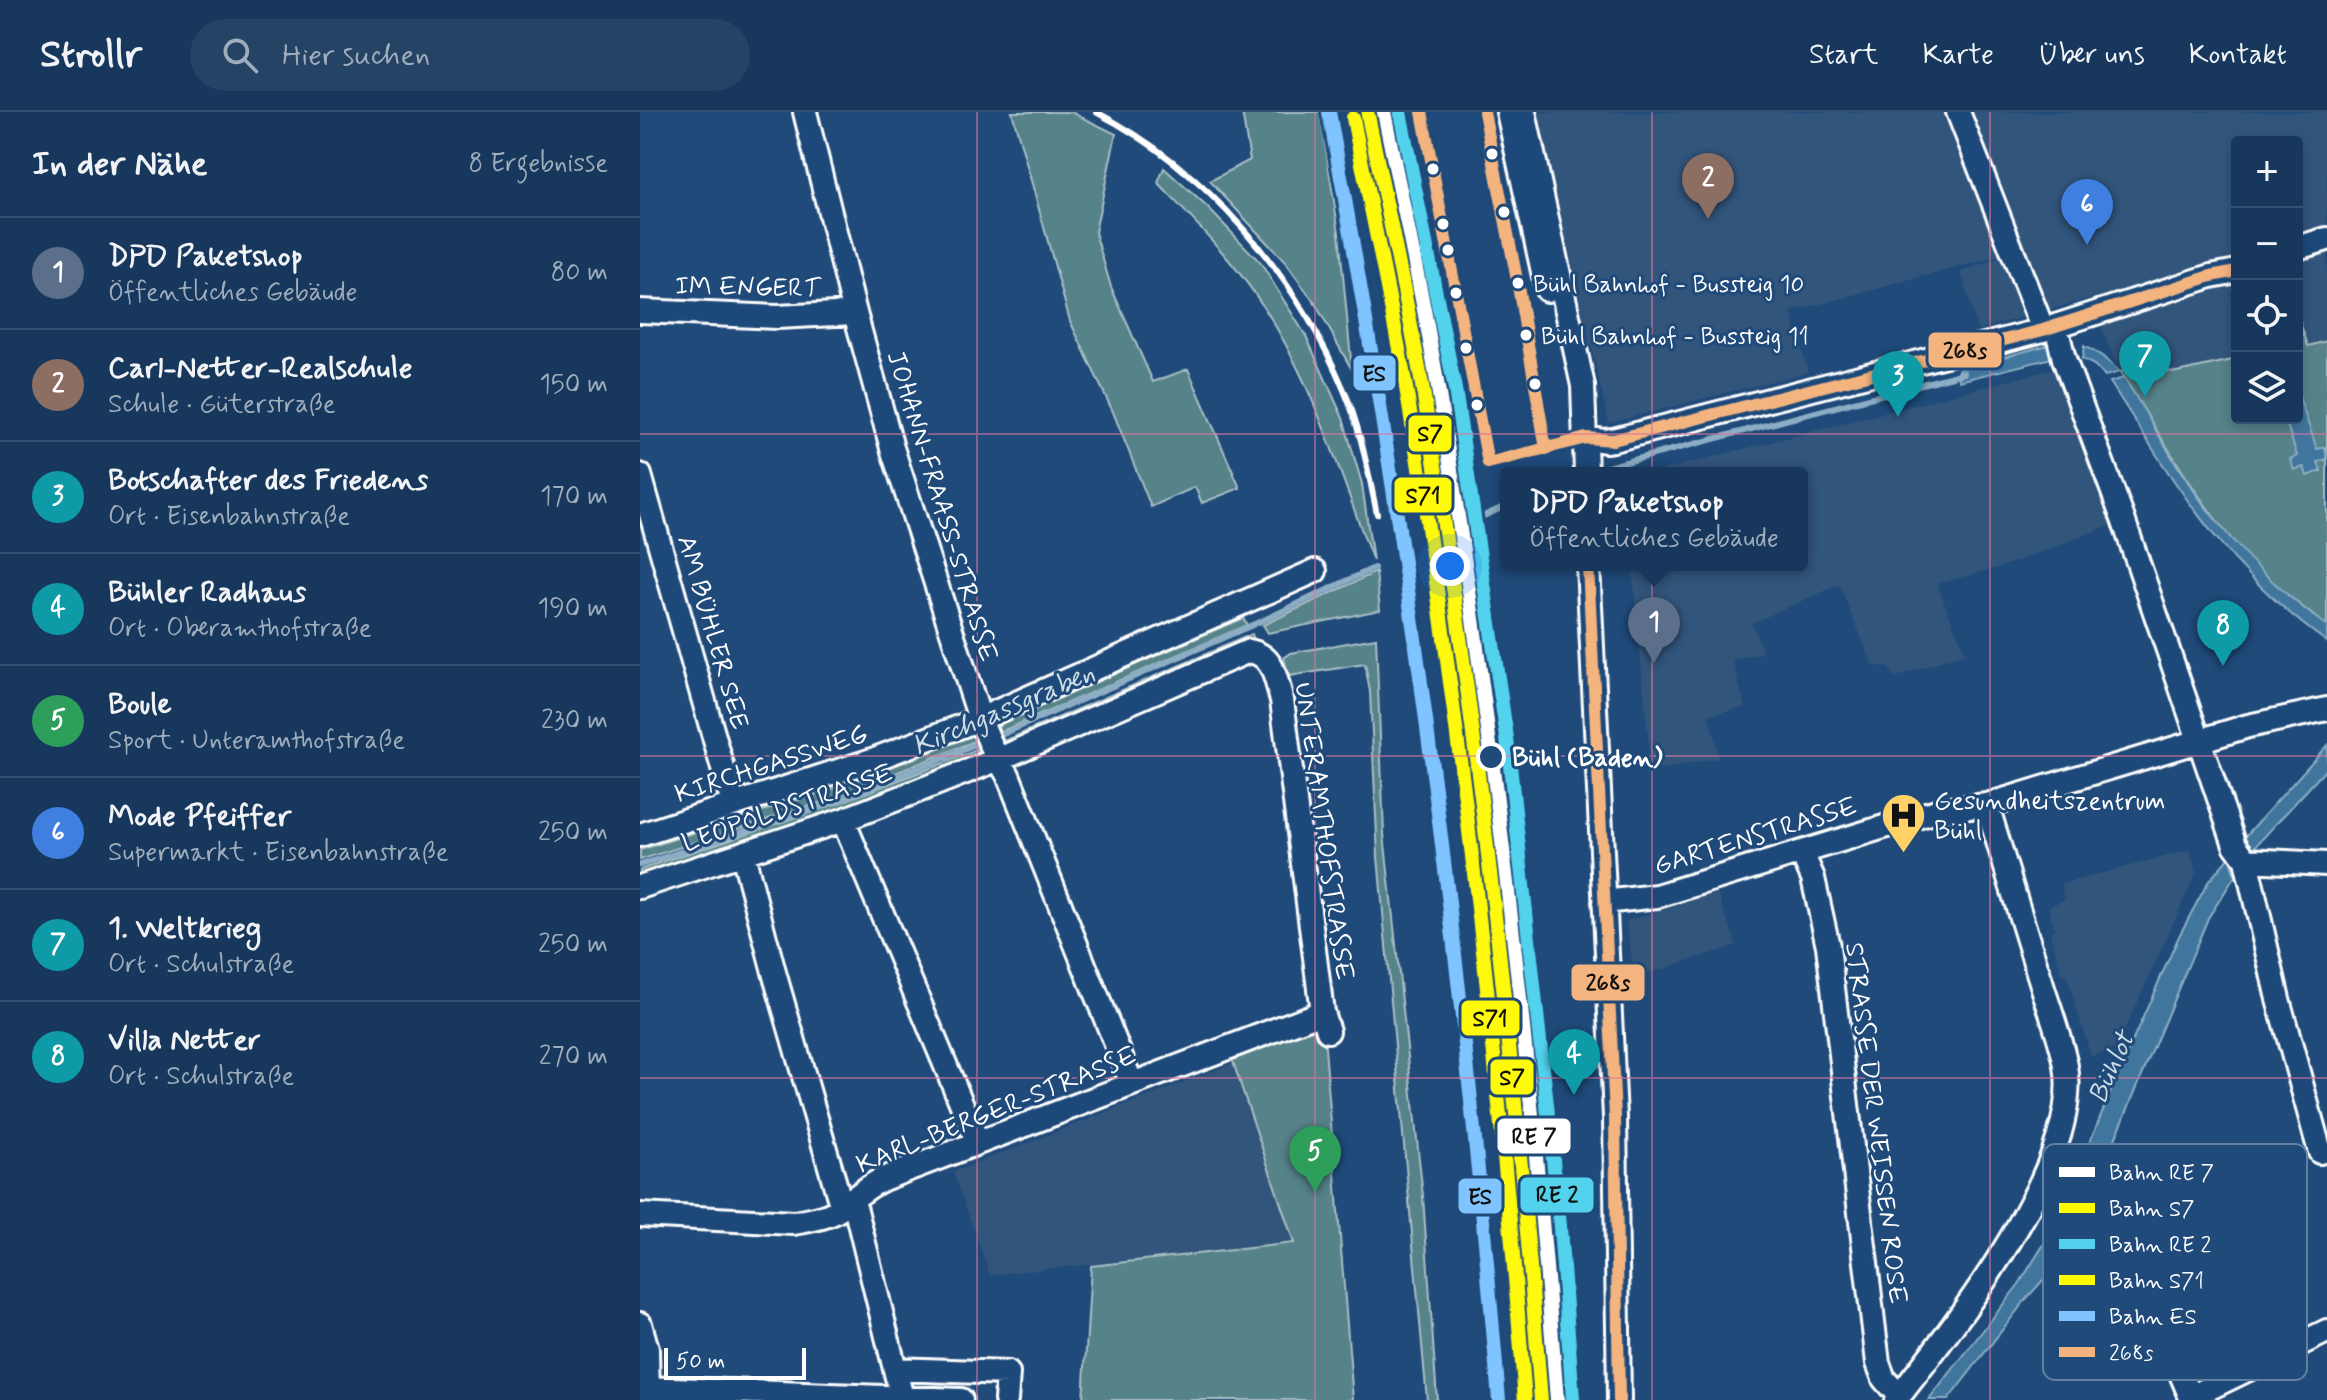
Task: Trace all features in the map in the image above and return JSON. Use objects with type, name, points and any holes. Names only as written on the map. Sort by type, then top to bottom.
[{"type":"street","name":"JOHANN-FRAASS-STRASSE","points":[[805,112],[892,448],[982,724],[1008,775],[1132,1084]]},
{"type":"street","points":[[1508,112],[1586,457]]},
{"type":"street","points":[[1524,112],[1583,386],[1586,457]]},
{"type":"street","points":[[1958,112],[2056,340],[2119,506],[2199,743],[2246,859],[2320,1152]]},
{"type":"street","points":[[2303,246],[2327,239]]},
{"type":"street","points":[[1586,457],[1613,440],[2056,340],[2211,276],[2231,272]]},
{"type":"street","name":"IM ENGERT","points":[[640,311],[777,317],[855,313]]},
{"type":"street","name":"AM BÜHLER SEE","points":[[640,475],[733,804]]},
{"type":"street","name":"KIRCHGASSWEG","points":[[640,835],[982,724],[1315,571]]},
{"type":"street","points":[[1588,571],[1615,1117],[1619,1400]]},
{"type":"street","name":"LEOPOLDSTRASSE","points":[[640,887],[843,820],[1249,651],[1261,653]]},
{"type":"street","name":"UNTERAMTHOFSTRASSE","points":[[1261,653],[1272,665],[1282,700],[1327,1021]]},
{"type":"street","name":"GARTENSTRASSE","points":[[1604,902],[1657,896],[1802,853],[1856,833],[1940,810],[1987,805],[2248,726],[2327,709]]},
{"type":"street","points":[[1987,805],[2067,1068],[2065,1120],[2057,1144]]},
{"type":"street","points":[[843,820],[978,1143]]},
{"type":"street","name":"STRASSE DER WEISSEN ROSE","points":[[1802,853],[1813,878],[1828,946],[1878,1363],[1897,1398]]},
{"type":"street","points":[[743,854],[775,976],[848,1203],[902,1398]]},
{"type":"street","points":[[2246,859],[2327,864]]},
{"type":"street","name":"KARL-BERGER-STRASSE","points":[[640,1215],[794,1223],[815,1220],[848,1203],[883,1179],[1132,1084],[1327,1021]]},
{"type":"street","points":[[1897,1398],[2006,1249],[2043,1178]]},
{"type":"street","points":[[640,1324],[647,1349],[648,1394],[961,1400]]},
{"type":"street","points":[[2307,1341],[2327,1331]]},
{"type":"street","points":[[895,1369],[1008,1373],[1006,1400]]},
{"type":"street","points":[[2192,1398],[2228,1380]]},
{"type":"shaded area","points":[[1536,112],[2327,112],[2327,341],[2308,346],[2303,331],[2303,136],[2231,136],[2231,360],[2177,372],[2134,368],[2120,372],[2102,330],[2094,297],[1977,330],[1961,272],[2015,252],[1791,312],[1808,372],[1609,423],[1586,325],[1583,325],[1580,299]]},
{"type":"shaded area","points":[[2048,345],[2052,358],[1959,381],[1959,369]]},
{"type":"shaded area","points":[[2084,346],[2102,356],[2120,372],[2105,376],[2082,359]]},
{"type":"shaded area","points":[[2068,365],[2124,520],[2007,565],[1937,584],[1965,653],[1894,678],[1889,668],[1873,665],[1839,585],[1752,623],[1763,653],[1733,660],[1745,707],[1709,715],[1719,758],[1651,772],[1633,571],[1808,571],[1808,467],[1674,467]]},
{"type":"shaded area","points":[[2124,378],[2211,514],[2265,574],[2327,626],[2327,642],[2259,585],[2205,523],[2110,382]]},
{"type":"shaded area","points":[[2303,409],[2317,449],[2325,447],[2327,459],[2318,462],[2321,471],[2307,476],[2304,467],[2294,470],[2290,459],[2297,456],[2287,424],[2303,424]]},
{"type":"shaded area","points":[[2327,745],[2327,768],[2254,848],[2244,838]]},
{"type":"shaded area","points":[[2190,850],[2196,873],[2116,1049],[2091,1057],[2067,976],[2062,976],[2050,932],[2054,930],[2048,906],[2065,900],[2061,884]]},
{"type":"shaded area","points":[[2229,857],[2235,876],[2208,918],[2113,1144],[2089,1144],[2179,936],[2208,882]]},
{"type":"shaded area","points":[[1717,892],[1737,945],[1635,978],[1626,921]]},
{"type":"shaded area","points":[[1233,1063],[1294,1243],[990,1275],[953,1172]]},
{"type":"shaded area","points":[[2043,1246],[2043,1280],[1948,1400],[1929,1400],[2019,1284]]},
{"type":"green space","points":[[1012,112],[1071,112],[1116,134],[1095,232],[1111,287],[1153,382],[1188,369],[1240,488],[1202,503],[1195,487],[1151,507],[1113,412],[1070,321]]},
{"type":"green space","points":[[1242,112],[1320,112],[1339,233],[1352,370],[1316,305],[1285,262],[1210,181],[1250,160]]},
{"type":"green space","points":[[1164,168],[1260,262],[1306,336],[1343,418],[1362,484],[1373,561],[1312,400],[1282,338],[1241,275],[1158,183]]},
{"type":"green space","points":[[2303,331],[2308,346],[2327,341],[2327,626],[2270,580],[2233,541],[2182,470],[2120,372],[2134,368],[2177,372],[2231,360],[2231,424],[2303,424]]},
{"type":"green space","points":[[1376,572],[1380,610],[1268,633],[1263,625]]},
{"type":"green space","points":[[1243,618],[1247,625],[1000,732],[998,726],[1012,718]]},
{"type":"green space","points":[[1252,634],[1254,639],[1242,648],[1007,746],[1004,741]]},
{"type":"green space","points":[[1376,638],[1384,834],[1423,1196],[1437,1400],[1427,1400],[1378,857],[1370,692],[1365,664],[1289,676],[1284,658],[1291,653]]},
{"type":"green space","points":[[972,735],[975,741],[831,799],[640,860],[640,850],[851,783]]},
{"type":"green space","points":[[977,750],[978,755],[876,798],[640,879],[640,870],[839,803]]},
{"type":"green space","points":[[1316,1025],[1324,1035],[1353,1400],[1083,1400],[1091,1266],[1294,1243],[1230,1053]]},
{"type":"waterway","name":"Kirchgassgraben","points":[[1607,467],[1964,373]]},
{"type":"waterway","name":"Kirchgassgraben","points":[[1479,518],[1500,509]]},
{"type":"waterway","name":"Kirchgassgraben","points":[[994,738],[1266,619],[1374,568]]},
{"type":"waterway","name":"Kirchgassgraben","points":[[640,865],[840,800],[983,742]]},
{"type":"railway","points":[[1096,112],[1175,163],[1244,229],[1274,267],[1301,306],[1344,390],[1360,435],[1377,514]]},
{"type":"transit line","points":[[1384,112],[1433,359],[1477,644],[1522,1021],[1557,1400]]},
{"type":"transit line","points":[[1400,112],[1455,389],[1507,738],[1559,1215],[1573,1399]]},
{"type":"transit line","name":"268s","points":[[1422,112],[1488,463],[1586,438],[1613,440],[2043,330],[2231,272]]},
{"type":"transit line","name":"268s","points":[[1484,112],[1546,449]]},
{"type":"transit line","name":"268s","points":[[1588,571],[1615,1117],[1619,1400]]},
{"type":"rail line","name":"ES","points":[[1329,112],[1384,432],[1430,754],[1468,1076],[1499,1400]]},
{"type":"rail line","name":"S7","points":[[1368,115],[1418,361],[1478,772],[1507,1023],[1541,1400]]},
{"type":"rail line","name":"S71","points":[[1353,118],[1408,399],[1462,773],[1491,1023],[1525,1400]]},
{"type":"place","name":"Carl-Netter-Realschule","points":[[1708,219]]},
{"type":"place","name":"Mode Pfeiffer","points":[[2087,245]]},
{"type":"place","name":"Bühl Bahnhof - Bussteig 10","points":[[1518,283]]},
{"type":"place","name":"Bühl Bahnhof - Bussteig 11","points":[[1526,335]]},
{"type":"place","name":"1. Weltkrieg","points":[[2145,397]]},
{"type":"place","name":"Botschafter des Friedens","points":[[1898,417]]},
{"type":"place","name":"DPD Paketshop","points":[[1654,663]]},
{"type":"place","name":"Villa Netter","points":[[2223,666]]},
{"type":"place","name":"Bühl (Baden)","points":[[1491,757]]},
{"type":"place","name":"Gesundheitszentrum Bühl","points":[[1903,854]]},
{"type":"place","name":"Bühler Radhaus","points":[[1574,1095]]},
{"type":"place","name":"Boule","points":[[1315,1192]]},
{"type":"water label","name":"Bühlot","points":[[2110,1067]]}]
